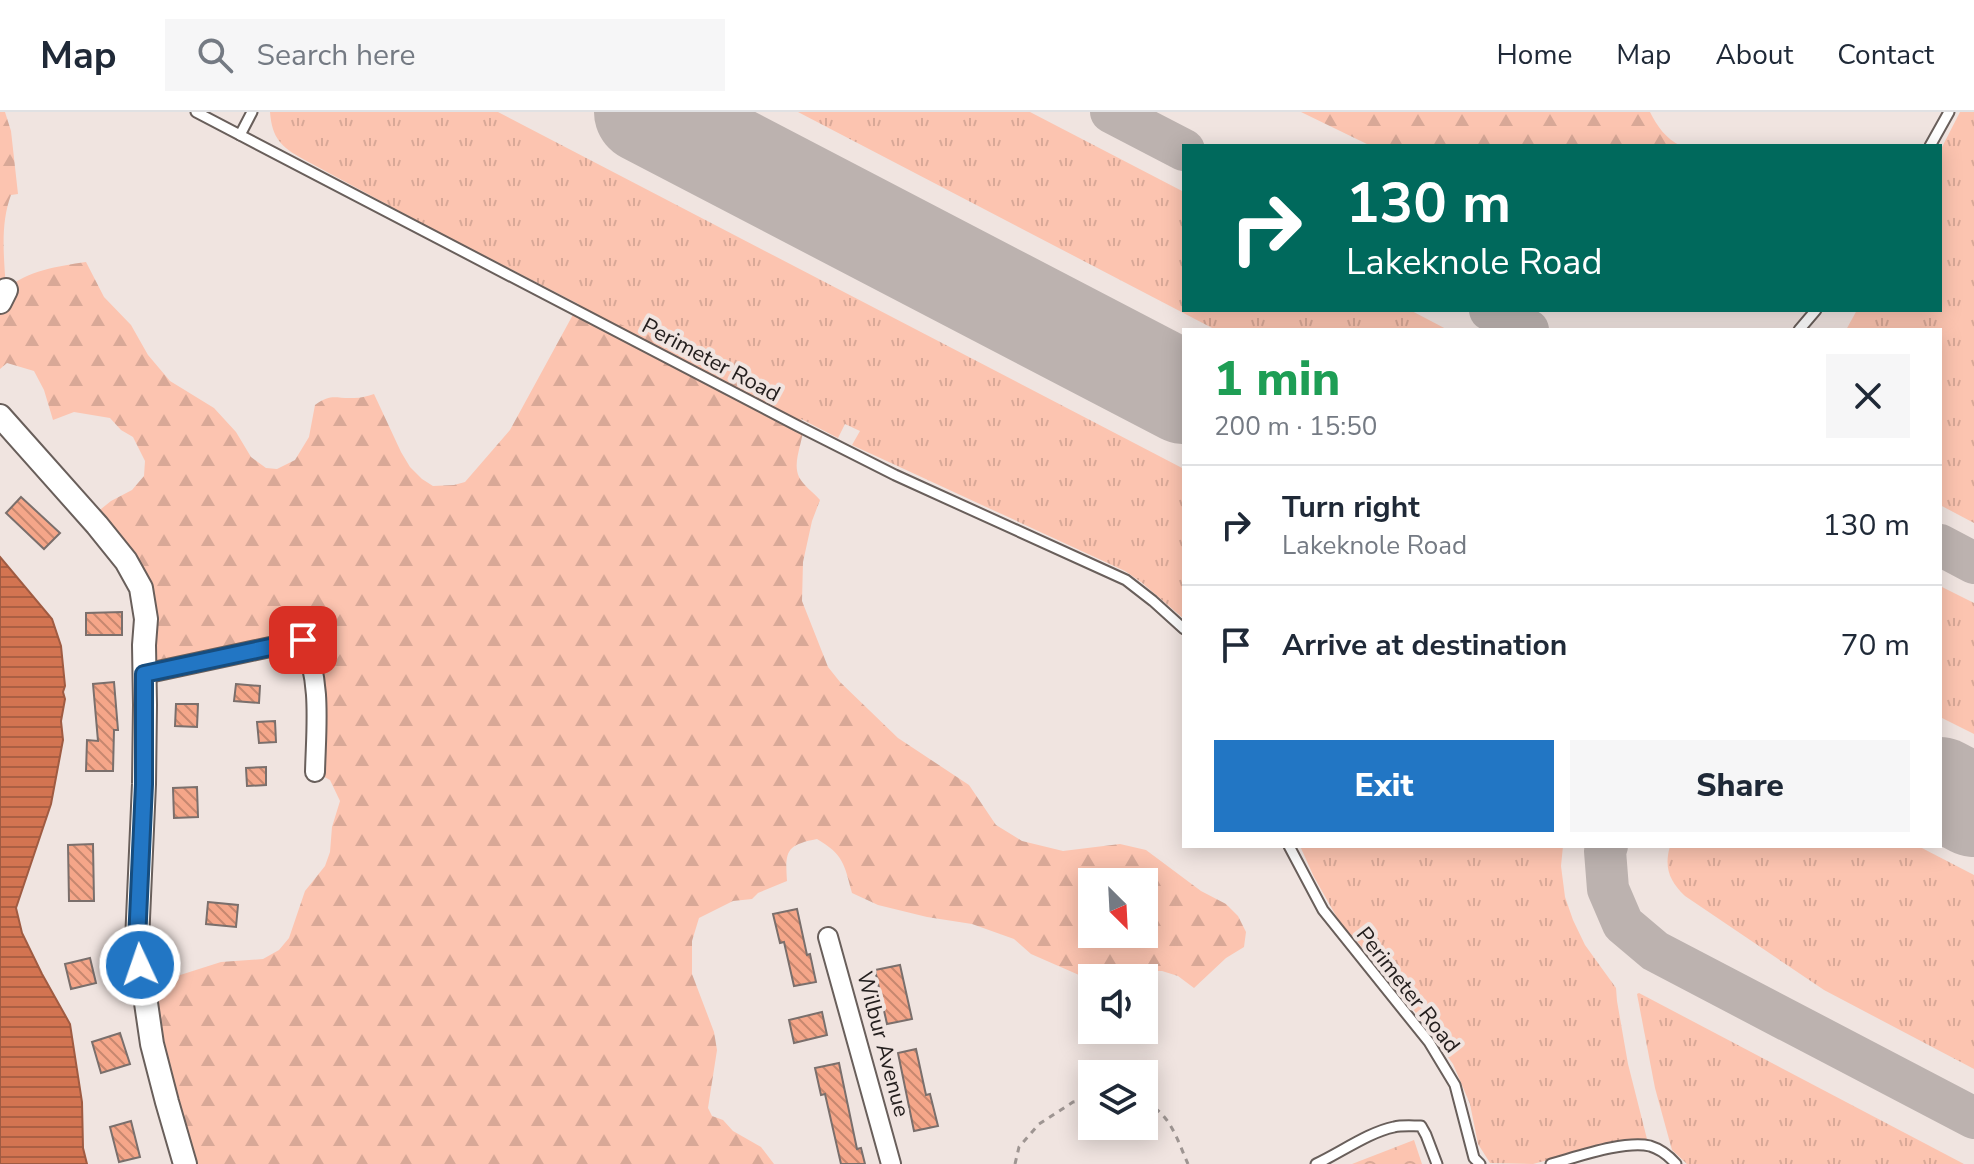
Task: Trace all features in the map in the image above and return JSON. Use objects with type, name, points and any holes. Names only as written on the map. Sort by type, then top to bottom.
[{"type":"street","points":[[0,416],[97,525],[126,561],[141,588],[146,619],[144,784],[137,941],[152,1044],[185,1164]]},
{"type":"street","points":[[144,674],[303,640],[310,654],[316,708],[315,772]]},
{"type":"street","name":"Wilbur Avenue","points":[[828,937],[891,1164]]},
{"type":"lane","name":"Perimeter Road","points":[[196,112],[881,468],[1126,580],[1182,627]]},
{"type":"lane","points":[[240,135],[252,112]]},
{"type":"lane","points":[[1931,144],[1949,112]]},
{"type":"lane","points":[[1801,328],[1814,312]]},
{"type":"lane","name":"Perimeter Road","points":[[1290,848],[1323,910],[1444,1064],[1455,1085],[1474,1158],[1480,1164]]},
{"type":"lane","points":[[1316,1164],[1393,1127],[1421,1126],[1437,1164]]},
{"type":"lane","points":[[1551,1164],[1627,1146],[1651,1146],[1669,1156],[1676,1164]]},
{"type":"path","points":[[1015,1164],[1019,1147],[1039,1124],[1078,1101]]},
{"type":"path","points":[[1158,1109],[1164,1114],[1188,1164]]},
{"type":"green space","points":[[0,112],[5,112],[11,131],[18,194],[11,195],[5,218],[6,289],[33,274],[86,262],[104,297],[131,325],[148,355],[170,381],[214,408],[236,432],[251,457],[266,468],[277,469],[295,460],[309,437],[315,405],[330,398],[357,398],[374,394],[401,452],[422,479],[433,486],[465,482],[510,430],[581,300],[608,311],[620,324],[636,331],[658,328],[691,342],[708,368],[765,388],[792,405],[800,416],[803,434],[797,471],[803,483],[820,500],[803,562],[802,601],[828,667],[840,682],[898,738],[969,785],[996,825],[1022,841],[1063,851],[1120,844],[1146,850],[1201,891],[1226,904],[1238,916],[1246,932],[1244,947],[1226,958],[1194,988],[1178,976],[1158,971],[1158,964],[1078,964],[1078,975],[1031,954],[1014,939],[972,924],[878,905],[852,893],[842,861],[817,839],[799,844],[790,851],[786,863],[787,881],[758,893],[752,899],[733,901],[699,918],[692,941],[692,974],[714,1032],[717,1050],[708,1108],[712,1116],[723,1120],[733,1131],[761,1147],[774,1164],[185,1164],[144,978],[177,976],[221,962],[263,959],[279,950],[289,938],[305,891],[325,866],[340,801],[330,780],[315,772],[317,636],[313,630],[147,675],[147,621],[91,517],[132,490],[144,476],[145,461],[133,437],[110,418],[74,412],[53,420],[44,390],[34,371],[7,363],[0,369]]},
{"type":"green space","points":[[270,112],[498,112],[1182,468],[1182,617],[1125,571],[852,445],[860,431],[845,424],[838,438],[427,226],[303,159],[279,141]]},
{"type":"green space","points":[[798,112],[1030,112],[1182,191],[1182,312],[1414,312],[1444,328],[1212,328]]},
{"type":"green space","points":[[1301,112],[1650,112],[1662,132],[1678,144],[1367,144]]},
{"type":"green space","points":[[1960,112],[1974,112],[1974,523],[1942,506],[1942,328],[1847,328],[1856,312],[1942,312],[1942,147]]},
{"type":"green space","points":[[1942,587],[1974,603],[1974,734],[1942,718]]},
{"type":"green space","points":[[1301,848],[1563,848],[1561,866],[1565,897],[1573,920],[1585,945],[1616,988],[1628,1064],[1648,1143],[1608,1144],[1533,1164],[1490,1163],[1478,1144],[1470,1104],[1453,1064],[1397,987],[1339,921]]},
{"type":"green space","points":[[1670,848],[1922,848],[1974,875],[1974,1069],[1824,990],[1685,896],[1669,873]]},
{"type":"green space","points":[[1639,993],[1964,1164],[1687,1164],[1672,1150],[1655,1088]]},
{"type":"green space","points":[[1414,1140],[1422,1164],[1352,1164]]},
{"type":"shaded area","points":[[0,557],[52,619],[61,646],[65,686],[61,721],[63,740],[51,804],[16,908],[22,933],[70,1024],[82,1102],[83,1148],[87,1164],[0,1164]]},
{"type":"building","points":[[21,497],[60,533],[44,549],[6,513]]},
{"type":"building","points":[[122,612],[122,635],[86,635],[86,613]]},
{"type":"building","points":[[114,682],[118,730],[114,730],[113,771],[86,771],[87,740],[98,741],[93,684]]},
{"type":"building","points":[[236,684],[260,686],[259,703],[234,701]]},
{"type":"building","points":[[176,704],[198,704],[197,727],[175,726]]},
{"type":"building","points":[[275,721],[276,742],[259,743],[257,722]]},
{"type":"building","points":[[266,767],[266,785],[247,786],[246,768]]},
{"type":"building","points":[[197,787],[198,817],[174,818],[173,788]]},
{"type":"building","points":[[93,844],[94,901],[69,901],[68,845]]},
{"type":"building","points":[[208,902],[238,905],[236,927],[206,924]]},
{"type":"building","points":[[797,909],[816,982],[794,986],[784,942],[780,943],[773,914]]},
{"type":"building","points":[[90,958],[96,983],[71,989],[65,964]]},
{"type":"building","points":[[900,965],[912,1019],[887,1024],[875,970]]},
{"type":"building","points":[[822,1012],[827,1035],[794,1043],[789,1020]]},
{"type":"building","points":[[120,1033],[130,1064],[101,1073],[92,1042]]},
{"type":"building","points":[[916,1049],[926,1095],[930,1094],[938,1126],[914,1131],[898,1053]]},
{"type":"building","points":[[839,1063],[857,1149],[861,1148],[865,1164],[841,1164],[825,1094],[821,1095],[815,1068]]},
{"type":"building","points":[[131,1121],[140,1157],[119,1162],[110,1127]]},
{"type":"taxiway","points":[[1111,112],[1182,149]]},
{"type":"taxiway","points":[[1494,312],[1524,328]]},
{"type":"taxiway","points":[[1942,546],[1974,563]]},
{"type":"taxiway","points":[[1606,848],[1608,889],[1623,924],[1655,951],[1974,1118]]},
{"type":"runway","points":[[645,112],[1182,392]]},
{"type":"runway","points":[[1942,789],[1974,806]]},
{"type":"route","points":[[140,965],[137,941],[144,784],[144,674],[303,640]]}]
